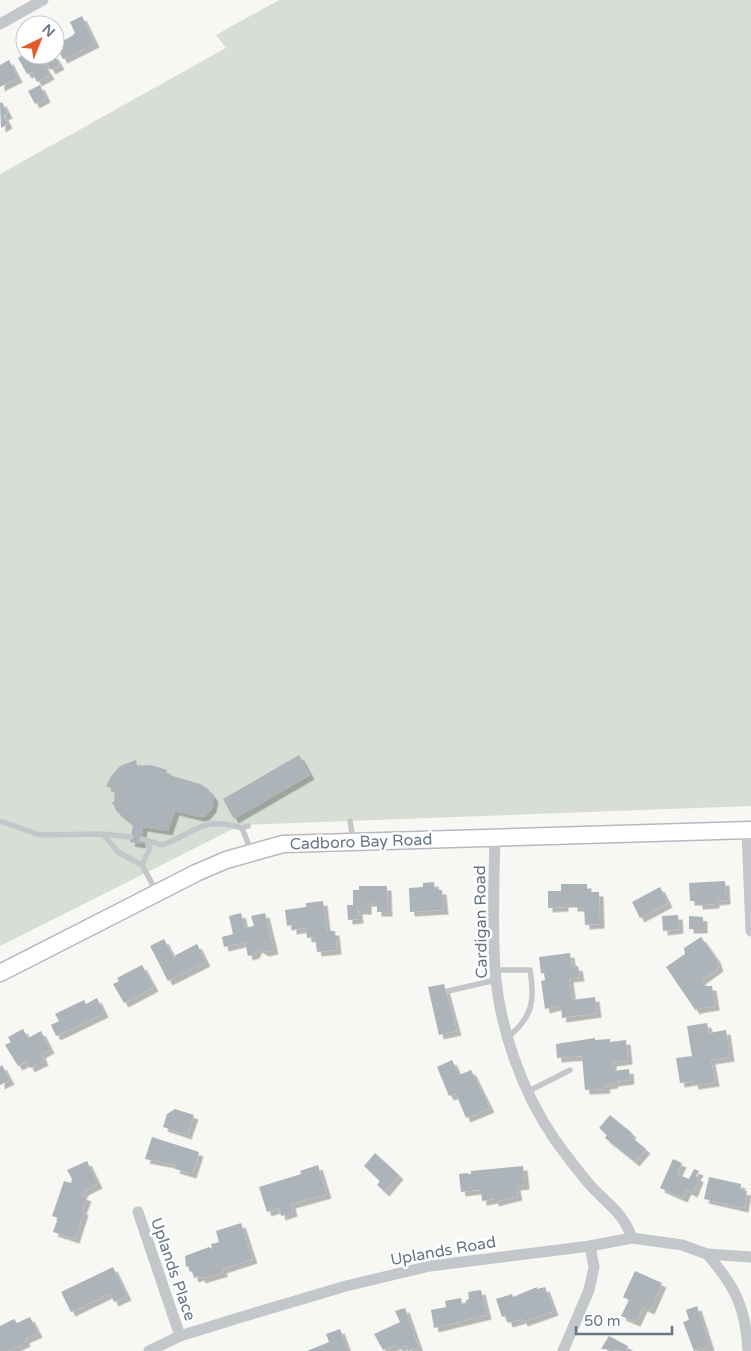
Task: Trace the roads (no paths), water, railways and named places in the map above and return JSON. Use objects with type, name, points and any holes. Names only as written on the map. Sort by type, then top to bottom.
[{"type":"main road","name":"Cadboro Bay Road","points":[[0,973],[204,870],[251,852],[283,844],[495,836],[749,830]]},
{"type":"street","points":[[0,24],[44,0]]},
{"type":"street","points":[[749,830],[751,931]]},
{"type":"street","name":"Cardigan Road","points":[[495,836],[493,929],[495,975],[508,1037],[529,1091],[554,1138],[590,1186],[627,1223],[632,1238]]},
{"type":"street","name":"Uplands Place","points":[[138,1212],[180,1336]]},
{"type":"street","name":"Uplands Road","points":[[149,1351],[180,1336],[346,1286],[430,1266],[489,1257],[590,1246],[632,1238],[682,1245],[707,1254],[751,1257]]},
{"type":"street","points":[[564,1351],[581,1313],[594,1267],[590,1246]]},
{"type":"street","points":[[707,1254],[726,1276],[741,1305],[747,1327],[750,1351]]},
{"type":"lane","points":[[350,821],[354,842]]},
{"type":"lane","points":[[0,822],[40,835],[103,834],[130,837]]},
{"type":"lane","points":[[142,865],[150,848],[144,839],[162,845],[209,822],[245,827],[251,852]]},
{"type":"lane","points":[[103,834],[118,852],[142,865],[156,893]]},
{"type":"lane","points":[[448,991],[495,975],[530,970],[534,991],[528,1014],[519,1028],[508,1037]]},
{"type":"lane","points":[[529,1091],[570,1070]]}]
